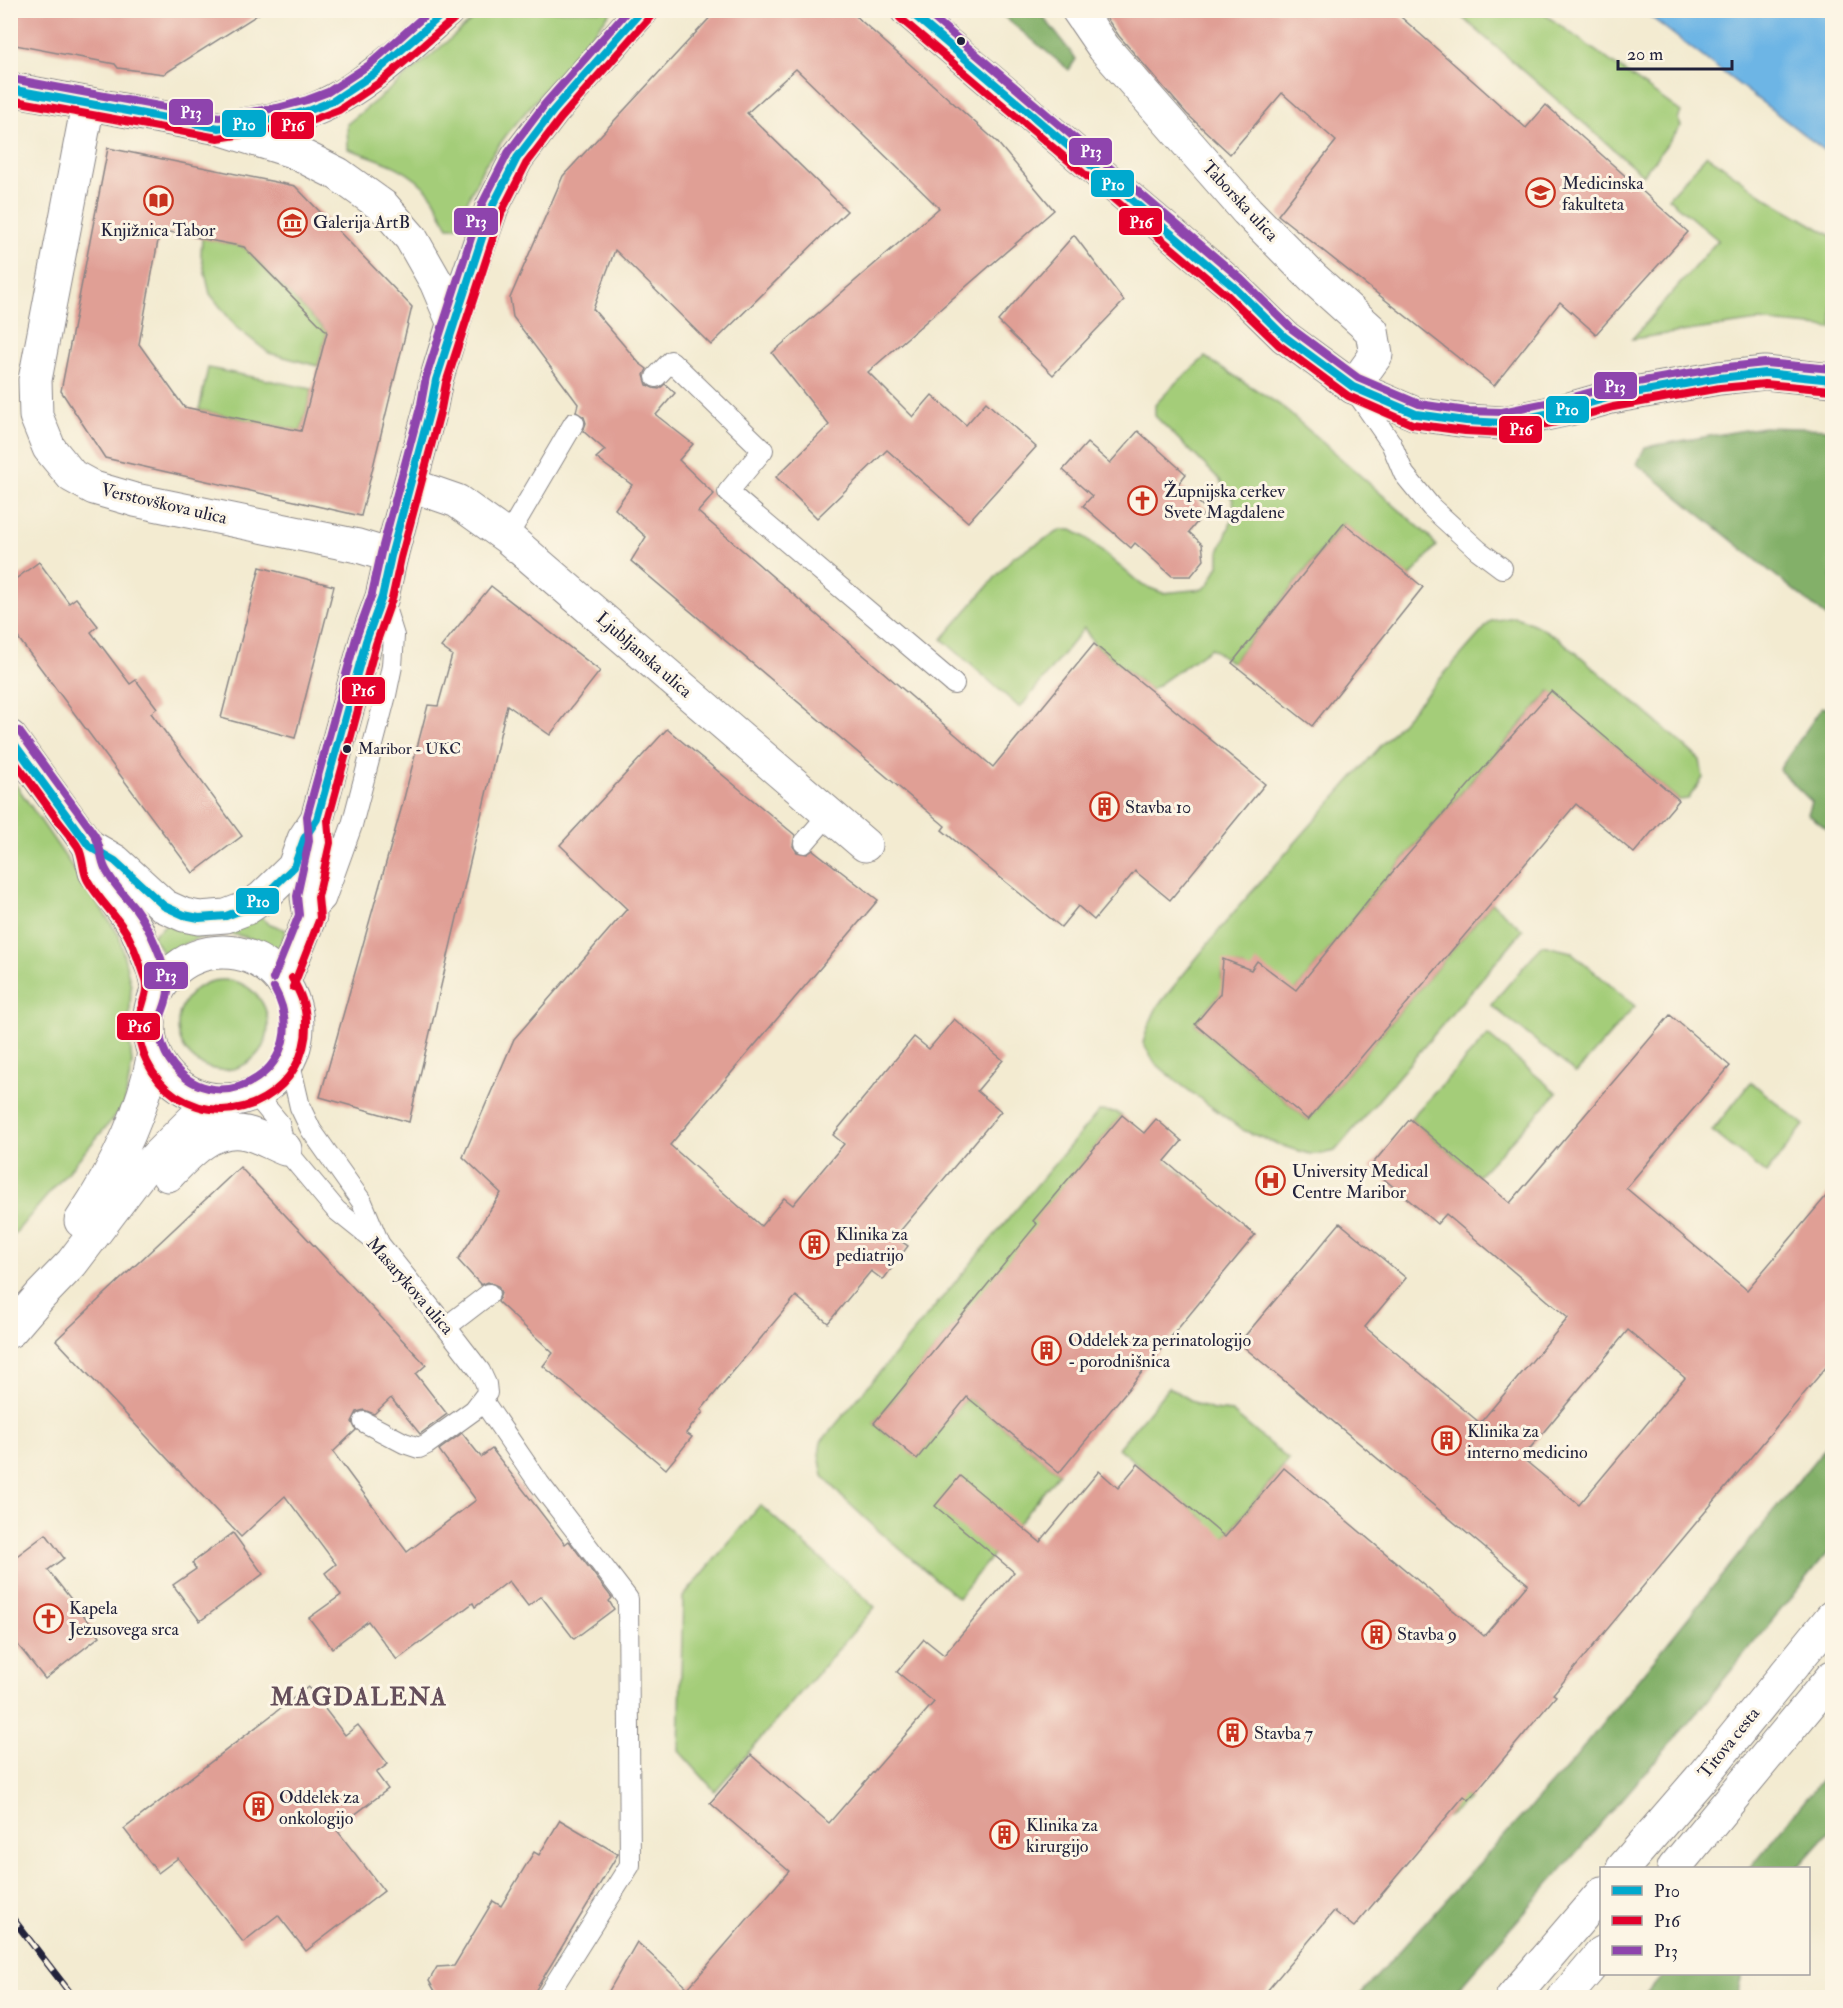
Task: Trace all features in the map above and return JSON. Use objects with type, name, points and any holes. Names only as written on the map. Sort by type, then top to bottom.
[{"type":"street","points":[[219,128],[310,110],[333,100],[375,73],[448,10]]},
{"type":"street","points":[[89,846],[115,861],[164,906],[184,915],[199,918],[226,916],[247,908],[262,898],[294,867],[304,839],[317,819],[366,641],[382,597],[390,556],[411,485],[436,380],[492,207],[517,158],[553,111],[642,10]]},
{"type":"street","points":[[908,10],[1234,287],[1285,337],[1353,387],[1416,414],[1466,421],[1503,423],[1611,398],[1719,378],[1765,373],[1833,380]]},
{"type":"street","name":"Taborska ulica","points":[[1078,10],[1104,48],[1247,211],[1312,277],[1372,331],[1376,354],[1353,387]]},
{"type":"street","points":[[10,89],[219,128],[292,151],[338,174],[384,207],[411,238],[436,282],[453,322]]},
{"type":"street","name":"Verstovškova ulica","points":[[88,104],[35,380],[36,416],[49,448],[72,476],[94,488],[135,500],[358,546],[390,556]]},
{"type":"street","name":"Ljubljanska ulica","points":[[411,485],[457,501],[507,537],[865,845]]},
{"type":"street","points":[[10,737],[89,846],[95,872],[136,928],[153,969],[158,990]]},
{"type":"street","points":[[283,983],[310,916],[307,897],[320,842],[317,819]]},
{"type":"street","points":[[234,953],[250,958],[268,968],[283,983],[294,1008],[296,1040],[289,1060],[269,1085],[255,1094],[240,1099],[219,1101],[201,1097],[183,1089],[161,1067],[154,1053],[148,1024],[158,990],[175,968],[203,955],[234,953]]},
{"type":"street","points":[[41,1295],[62,1250],[95,1200],[135,1123],[149,1080],[154,1053]]},
{"type":"street","points":[[10,1331],[72,1263],[141,1172],[198,1115],[219,1101]]},
{"type":"street","points":[[41,1295],[91,1262],[186,1156],[204,1142],[218,1134],[244,1132],[285,1149]]},
{"type":"street","name":"Titova cesta","points":[[1625,1867],[1833,1617]]},
{"type":"street","name":"Titova cesta","points":[[1676,1867],[1833,1677]]},
{"type":"street","points":[[1512,1998],[1600,1895]]},
{"type":"street","points":[[1564,1998],[1600,1955]]},
{"type":"lane","points":[[656,377],[671,361],[763,450],[728,492],[954,684]]},
{"type":"lane","points":[[1353,387],[1391,442],[1404,474],[1431,507],[1478,550],[1502,568]]},
{"type":"lane","points":[[507,537],[574,423]]},
{"type":"lane","points":[[310,916],[324,900],[340,860],[352,825],[381,717],[392,666],[394,636],[382,597]]},
{"type":"lane","points":[[804,843],[829,814]]},
{"type":"lane","points":[[289,1060],[300,1107],[362,1202],[381,1246]]},
{"type":"lane","name":"Masarykova ulica","points":[[255,1094],[279,1123],[285,1149],[336,1210],[381,1246],[480,1371],[487,1393],[483,1401]]},
{"type":"lane","points":[[446,1326],[489,1294]]},
{"type":"lane","points":[[364,1422],[418,1448],[428,1444],[483,1401],[539,1483],[628,1599],[630,1865],[546,1998]]},
{"type":"green space","points":[[483,11],[612,11],[507,134],[484,166],[459,224],[456,227],[448,227],[433,197],[415,179],[395,166],[348,149],[347,124]]},
{"type":"green space","points":[[997,11],[1039,11],[1076,59],[1069,70]]},
{"type":"green space","points":[[1455,11],[1540,11],[1681,112],[1678,119],[1681,126],[1643,175]]},
{"type":"green space","points":[[1707,155],[1765,197],[1832,236],[1832,328],[1758,321],[1632,339],[1718,240],[1668,198]]},
{"type":"green space","points":[[202,238],[244,247],[327,332],[318,366],[269,353],[237,328],[210,294],[201,255]]},
{"type":"green space","points":[[1205,357],[1280,405],[1429,536],[1436,546],[1410,577],[1343,523],[1232,663],[1211,648],[1151,690],[1094,644],[1084,628],[1020,708],[942,639],[1013,557],[1061,530],[1072,530],[1085,537],[1142,585],[1163,593],[1203,589],[1209,584],[1219,565],[1219,552],[1235,513],[1233,500],[1219,479],[1155,416],[1155,405]]},
{"type":"green space","points":[[208,368],[312,389],[301,431],[199,410]]},
{"type":"green space","points":[[1763,427],[1832,429],[1832,621],[1637,464],[1645,447]]},
{"type":"green space","points":[[1515,617],[1554,635],[1587,662],[1700,760],[1703,778],[1688,799],[1679,800],[1550,691],[1369,899],[1290,998],[1243,967],[1227,966],[1221,977],[1225,988],[1195,1024],[1308,1120],[1492,903],[1523,930],[1335,1151],[1310,1154],[1279,1145],[1243,1130],[1154,1062],[1143,1043],[1157,1007],[1234,912],[1491,621]]},
{"type":"green space","points":[[1822,707],[1832,709],[1832,833],[1808,814],[1812,802],[1779,770]]},
{"type":"green space","points":[[10,776],[119,935],[131,986],[129,1030],[132,1064],[124,1106],[11,1238]]},
{"type":"green space","points":[[259,915],[268,923],[286,930],[279,953],[250,938],[222,934],[194,940],[164,955],[152,936],[170,921]]},
{"type":"green space","points":[[1542,945],[1571,952],[1635,1006],[1576,1073],[1491,1005]]},
{"type":"green space","points":[[223,980],[240,984],[255,993],[264,1008],[268,1025],[264,1042],[255,1057],[240,1066],[223,1070],[206,1066],[191,1057],[182,1042],[178,1025],[182,1008],[191,993],[206,984]]},
{"type":"green space","points":[[1488,1035],[1557,1093],[1478,1176],[1410,1119]]},
{"type":"green space","points":[[1751,1082],[1804,1125],[1766,1174],[1712,1131]]},
{"type":"green space","points":[[1099,1111],[1122,1115],[1034,1221],[1165,1161],[1185,1177],[1081,1303],[1017,1250],[874,1423],[917,1458],[967,1397],[1059,1473],[958,1598],[880,1532],[823,1476],[819,1455],[821,1442]]},
{"type":"green space","points":[[1169,1387],[1197,1404],[1213,1410],[1232,1412],[1289,1460],[1196,1572],[1469,1800],[1446,1817],[1159,1577],[1206,1521],[1118,1448]]},
{"type":"green space","points":[[1832,1439],[1832,1547],[1690,1721],[1451,1997],[1358,1997],[1574,1759]]},
{"type":"green space","points":[[760,1505],[875,1607],[715,1791],[679,1751],[683,1597]]},
{"type":"green space","points":[[1832,1767],[1832,1829],[1798,1867],[1751,1867]]},
{"type":"green space","points":[[1662,1975],[1742,1975],[1737,1997],[1643,1997]]},
{"type":"water","points":[[1643,11],[1832,11],[1832,156]]},
{"type":"building","points":[[10,10],[265,10],[164,74],[118,68],[115,64],[10,44]]},
{"type":"building","points":[[717,10],[849,10],[997,142],[1054,210],[868,372],[913,417],[932,395],[966,425],[986,402],[1036,447],[968,522],[887,450],[817,518],[776,477],[829,425],[772,353],[939,208],[796,69],[747,113],[847,211],[711,345],[615,250],[593,309],[639,363],[647,369],[644,375],[647,385],[659,389],[665,384],[675,393],[656,415],[693,444],[679,460],[714,494],[698,512],[993,767],[1094,644],[1265,784],[1170,900],[1135,871],[1094,920],[1078,906],[1061,927],[942,830],[945,826],[631,561],[646,537],[615,509],[632,485],[596,458],[605,450],[583,431],[586,423],[584,417],[576,412],[578,404],[513,317],[510,298],[563,176]]},
{"type":"building","name":"Medicinska fakulteta","points":[[1101,10],[1393,10],[1526,128],[1546,105],[1688,232],[1596,334],[1560,302],[1494,386],[1278,215],[1336,141],[1282,93],[1230,154],[1187,114],[1119,36]]},
{"type":"building","points":[[108,148],[295,186],[412,307],[361,516],[105,458],[61,391]],"holes":[[[160,230],[244,247],[327,332],[301,431],[184,407],[139,344]]]},
{"type":"building","points":[[1074,235],[1124,301],[1053,375],[998,321]]},
{"type":"building","name":"Župnijska cerkev Svete Magdalene","points":[[1138,431],[1186,474],[1178,484],[1207,510],[1189,532],[1202,544],[1204,560],[1191,576],[1172,576],[1135,543],[1131,548],[1083,506],[1092,496],[1063,470],[1087,443],[1110,463]]},
{"type":"building","points":[[1344,523],[1423,587],[1312,726],[1232,663]]},
{"type":"building","points":[[39,562],[69,603],[76,598],[98,626],[91,632],[130,684],[136,680],[157,708],[151,713],[242,836],[193,873],[10,627],[10,583]]},
{"type":"building","points":[[260,567],[334,586],[295,738],[221,718]]},
{"type":"building","points":[[491,586],[600,671],[550,735],[507,705],[409,1122],[320,1097],[428,705],[438,706],[452,655],[441,647]]},
{"type":"building","points":[[1551,691],[1679,800],[1634,853],[1576,804],[1308,1120],[1195,1024],[1220,994],[1223,959],[1251,970],[1257,961],[1296,990],[1369,899]]},
{"type":"building","points":[[667,729],[795,835],[793,846],[797,852],[807,854],[813,850],[878,900],[670,1145],[761,1226],[784,1198],[793,1205],[844,1144],[833,1135],[914,1037],[929,1049],[954,1019],[1003,1060],[977,1091],[1001,1111],[895,1237],[908,1246],[883,1280],[871,1271],[828,1323],[796,1296],[701,1410],[703,1412],[686,1433],[692,1437],[666,1469],[543,1366],[553,1353],[498,1302],[501,1293],[498,1286],[488,1282],[481,1285],[458,1260],[501,1193],[463,1157],[514,1039],[627,909],[560,845]]},
{"type":"building","points":[[1670,1015],[1730,1066],[1626,1188],[1747,1290],[1833,1188],[1833,1359],[1553,1694],[1556,1696],[1469,1800],[1464,1796],[1354,1927],[1334,1911],[1261,1998],[605,1998],[637,1942],[688,1988],[789,1871],[710,1803],[751,1755],[829,1823],[934,1702],[897,1672],[924,1639],[944,1655],[1014,1572],[935,1506],[960,1476],[1040,1542],[1099,1471],[1118,1488],[1138,1464],[1225,1537],[1284,1468],[1484,1636],[1528,1584],[1239,1343],[1340,1223],[1406,1278],[1365,1327],[1480,1423],[1568,1318],[1446,1214],[1437,1224],[1370,1167],[1410,1119],[1510,1203]],"holes":[[[1628,1330],[1685,1378],[1579,1505],[1522,1458]]]},
{"type":"building","name":"Oddelek za perinatologijo - porodnišnica","points":[[1122,1115],[1144,1133],[1156,1119],[1182,1141],[1165,1161],[1255,1235],[1059,1473],[967,1397],[917,1459],[874,1423],[1037,1224],[1033,1221]]},
{"type":"building","points":[[240,1167],[426,1365],[416,1374],[447,1414],[420,1434],[391,1398],[374,1414],[364,1410],[357,1412],[352,1422],[356,1430],[333,1452],[407,1552],[476,1500],[439,1450],[462,1433],[481,1457],[492,1449],[565,1544],[569,1541],[612,1598],[609,1601],[614,1609],[574,1639],[541,1596],[528,1606],[509,1581],[475,1607],[473,1603],[397,1660],[368,1621],[332,1648],[309,1618],[341,1595],[325,1573],[336,1564],[285,1496],[241,1537],[56,1340]]},
{"type":"building","points":[[233,1533],[263,1574],[200,1621],[173,1585],[196,1569],[192,1563]]},
{"type":"building","name":"Kapela Jezusovega srca","points":[[46,1534],[64,1558],[48,1570],[100,1636],[45,1679],[10,1635],[10,1561]]},
{"type":"building","name":"Oddelek za onkologijo","points":[[308,1687],[345,1735],[358,1725],[388,1764],[376,1773],[388,1789],[336,1829],[384,1891],[306,1951],[278,1915],[243,1942],[178,1858],[158,1873],[124,1829]]},
{"type":"building","points":[[560,1820],[618,1854],[531,1998],[439,1998],[429,1981],[437,1967],[454,1966],[493,1901],[501,1906],[534,1852],[539,1855]]},
{"type":"railway","points":[[10,1915],[74,1998]]},
{"type":"transit line","name":"P13","points":[[12,79],[219,117],[277,108],[328,92],[369,65],[431,10]]},
{"type":"transit line","name":"P10","points":[[10,89],[219,128],[279,118],[333,101],[375,73],[447,10]]},
{"type":"transit line","name":"P13","points":[[273,979],[299,915],[297,896],[309,841],[307,816],[356,638],[372,594],[426,377],[482,204],[508,153],[545,104],[628,10]]},
{"type":"transit line","name":"P10","points":[[10,738],[89,846],[115,861],[164,906],[184,915],[199,918],[226,916],[247,908],[262,898],[294,867],[304,839],[317,819],[366,641],[382,597],[436,380],[492,207],[517,158],[553,111],[642,10]]},
{"type":"transit line","name":"P10","points":[[908,10],[1234,287],[1285,337],[1353,387],[1416,414],[1466,421],[1503,423],[1569,409],[1611,397],[1719,378],[1765,373],[1832,380]]},
{"type":"transit line","name":"P13","points":[[924,10],[1241,279],[1292,329],[1358,378],[1419,404],[1467,411],[1502,412],[1566,399],[1609,387],[1718,368],[1765,363],[1832,369]]},
{"type":"transit line","name":"P16","points":[[293,987],[320,918],[318,897],[330,843],[328,820],[376,644],[392,599],[446,383],[502,211],[526,164],[561,118],[650,17]]},
{"type":"transit line","name":"P16","points":[[10,100],[218,138],[281,128],[313,120],[339,110],[382,81],[455,18]]},
{"type":"transit line","name":"P16","points":[[900,18],[1227,295],[1279,345],[1348,396],[1412,424],[1465,431],[1504,433],[1571,419],[1613,407],[1720,388],[1765,384],[1831,390]]},
{"type":"transit line","name":"P13","points":[[19,731],[94,834],[108,874],[135,908],[151,935],[167,978],[168,994],[160,1020],[160,1034],[163,1047],[173,1065],[193,1082],[215,1089],[237,1087],[257,1078],[273,1062],[283,1041],[284,1016],[274,988]]},
{"type":"transit line","name":"P16","points":[[10,756],[76,843],[88,881],[122,925],[132,943],[146,984],[139,1018],[140,1040],[147,1062],[167,1089],[176,1096],[199,1106],[222,1110],[244,1107],[264,1098],[282,1085],[295,1067],[304,1045],[305,1009],[292,978]]},
{"type":"place","name":"Medicinska fakulteta","points":[[1541,193]]},
{"type":"place","name":"Knjižnica Tabor","points":[[158,201]]},
{"type":"place","name":"Galerija ArtB","points":[[292,222]]},
{"type":"place","name":"Župnijska cerkev Svete Magdalene","points":[[1143,501]]},
{"type":"place","name":"Maribor - UKC","points":[[347,749]]},
{"type":"place","name":"Stavba 10","points":[[1104,807]]},
{"type":"place","name":"University Medical Centre Maribor","points":[[1271,1181]]},
{"type":"place","name":"Klinika za pediatrijo","points":[[815,1244]]},
{"type":"place","name":"Oddelek za perinatologijo - porodnišnica","points":[[1047,1350]]},
{"type":"place","name":"Klinika za interno medicino","points":[[1446,1441]]},
{"type":"place","name":"Kapela Jezusovega srca","points":[[48,1618]]},
{"type":"place","name":"Stavba 9","points":[[1376,1634]]},
{"type":"place","name":"Stavba 7","points":[[1233,1733]]},
{"type":"place","name":"Oddelek za onkologijo","points":[[258,1807]]},
{"type":"place","name":"Klinika za kirurgijo","points":[[1005,1835]]},
{"type":"district","name":"MAGDALENA","points":[[359,1697]]}]
